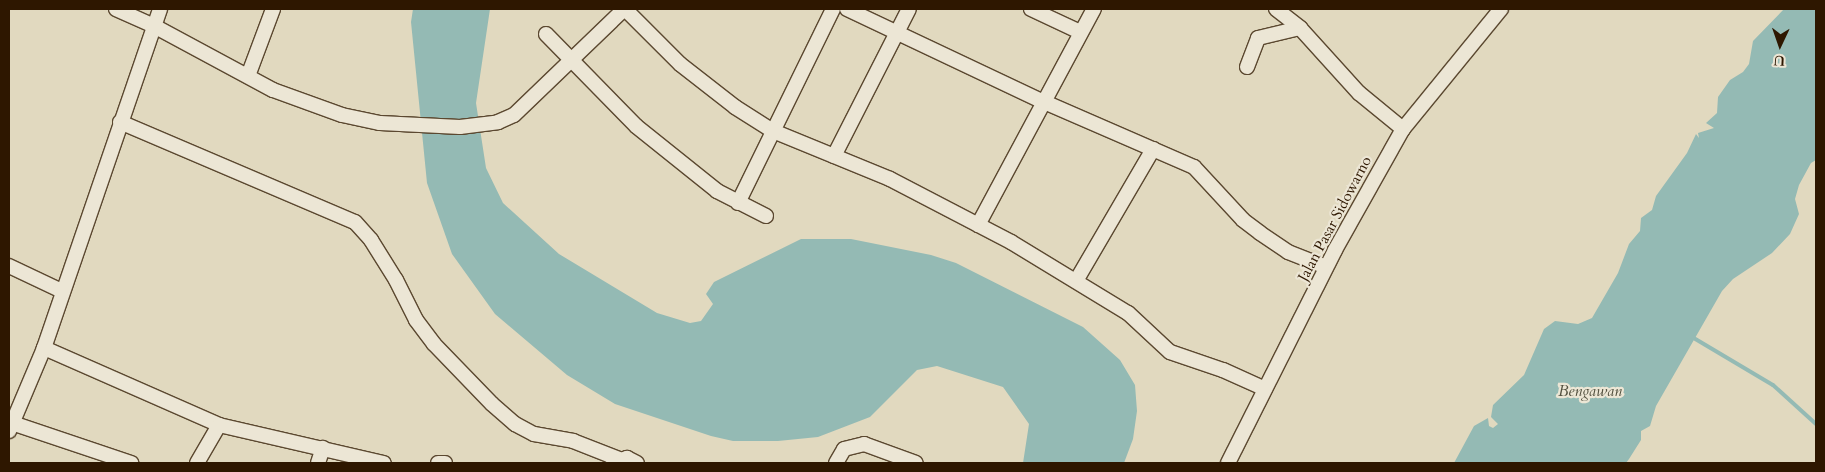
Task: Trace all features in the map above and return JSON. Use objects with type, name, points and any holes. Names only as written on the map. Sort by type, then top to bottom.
[{"type":"street","points":[[116,9],[154,26],[273,90],[342,115],[412,126],[460,127],[498,122],[514,115],[568,60],[624,9],[680,64],[734,107],[773,131],[890,179],[978,225],[1128,313],[1170,352],[1223,370],[1265,389]]},
{"type":"street","points":[[131,463],[10,427],[44,348],[160,9]]},
{"type":"street","points":[[248,76],[273,9]]},
{"type":"street","points":[[738,203],[833,9]]},
{"type":"street","points":[[847,9],[1042,101],[1194,166],[1243,220],[1288,252],[1326,267]]},
{"type":"street","points":[[834,156],[909,9]]},
{"type":"street","points":[[1032,9],[1080,32]]},
{"type":"street","points":[[978,225],[1042,101],[1094,9]]},
{"type":"street","points":[[1276,9],[1300,28],[1359,93],[1403,129]]},
{"type":"street","name":"Jalan Pasar Sidowarno","points":[[1228,463],[1326,267],[1403,129],[1501,9]]},
{"type":"street","points":[[1247,67],[1258,38],[1300,28]]},
{"type":"street","points":[[546,34],[568,60],[636,126],[716,191],[766,216]]},
{"type":"street","points":[[120,122],[355,222],[371,240],[396,280],[416,320],[434,344],[514,424],[534,434],[573,441],[616,461],[628,458],[637,463]]},
{"type":"street","points":[[1076,281],[1153,149]]},
{"type":"street","points":[[9,266],[62,291]]},
{"type":"street","points":[[44,348],[219,425],[384,463]]},
{"type":"street","points":[[197,463],[219,425]]},
{"type":"street","points":[[836,463],[844,449],[864,444],[916,463]]},
{"type":"street","points":[[318,463],[324,448]]},
{"type":"street","points":[[438,463],[445,463]]},
{"type":"water","points":[[413,9],[490,9],[476,103],[486,168],[503,203],[559,254],[657,313],[690,323],[701,321],[713,304],[706,294],[714,282],[801,239],[851,239],[931,255],[956,263],[1083,327],[1120,360],[1135,385],[1137,411],[1133,439],[1124,463],[1023,463],[1029,424],[1003,387],[937,366],[917,370],[870,417],[818,437],[778,441],[733,441],[711,436],[615,404],[567,375],[495,314],[452,254],[427,183],[411,22]]},
{"type":"water","name":"Bengawan","points":[[1784,9],[1816,9],[1816,160],[1811,163],[1799,185],[1795,199],[1799,214],[1790,234],[1772,253],[1733,279],[1722,291],[1656,406],[1650,426],[1641,431],[1641,440],[1629,459],[1626,463],[1454,463],[1474,426],[1488,418],[1489,426],[1493,428],[1498,424],[1491,417],[1493,405],[1524,375],[1544,329],[1555,321],[1578,324],[1592,318],[1618,273],[1629,244],[1640,231],[1641,218],[1652,210],[1656,196],[1687,153],[1696,134],[1699,138],[1698,133],[1714,128],[1706,123],[1717,113],[1718,97],[1730,80],[1743,72],[1749,64],[1753,41]]},
{"type":"waterway","points":[[1692,337],[1773,385],[1816,424]]}]
